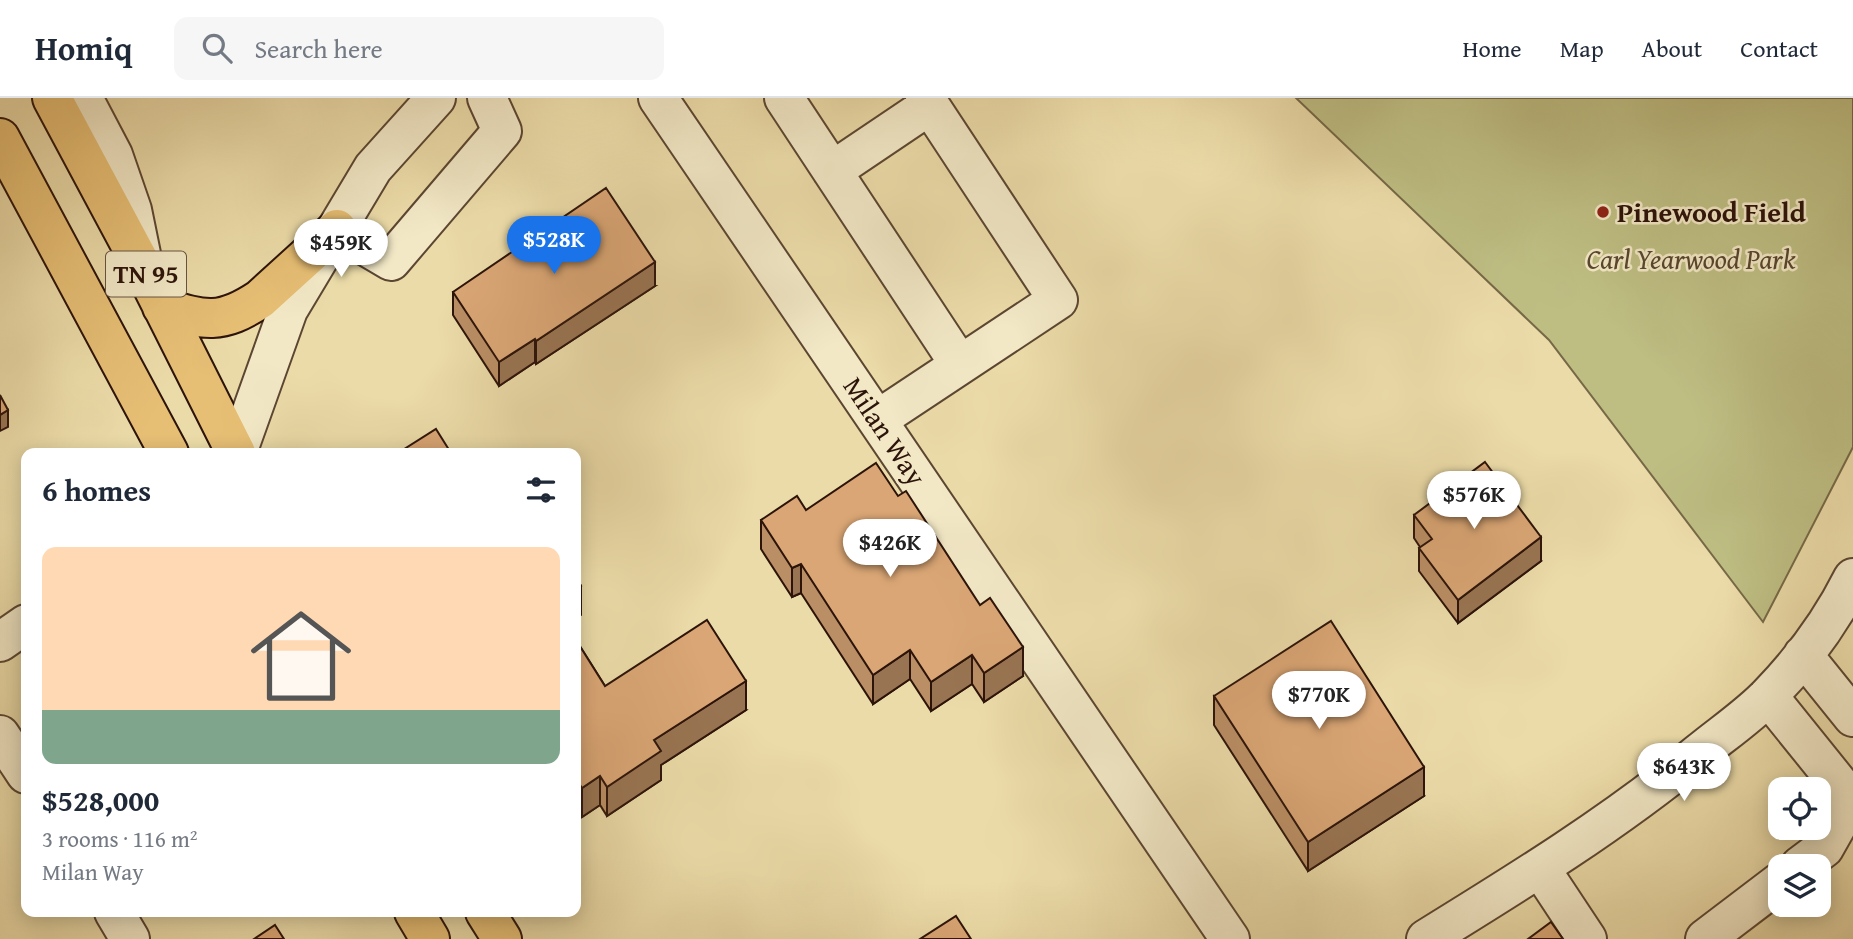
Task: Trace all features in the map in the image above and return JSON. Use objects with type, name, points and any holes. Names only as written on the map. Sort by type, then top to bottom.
[{"type":"highway","name":"TN 95","points":[[52,98],[234,448]]},
{"type":"highway","name":"TN 95","points":[[0,138],[166,448]]},
{"type":"highway","points":[[162,307],[200,319],[220,318],[246,308],[260,299],[337,229]]},
{"type":"highway","points":[[417,917],[430,939]]},
{"type":"highway","points":[[488,917],[502,939]]},
{"type":"street","points":[[83,98],[113,155],[132,211],[144,270]]},
{"type":"street","points":[[239,448],[288,310],[373,167],[436,98]]},
{"type":"street","points":[[337,229],[391,261],[502,131],[487,98]]},
{"type":"street","name":"Milan Way","points":[[658,98],[1230,939]]},
{"type":"street","points":[[784,98],[960,365]]},
{"type":"street","points":[[832,171],[928,102],[1058,300],[877,419]]},
{"type":"street","points":[[1426,939],[1540,868],[1657,787],[1768,696],[1803,655],[1842,601],[1853,578]]},
{"type":"street","points":[[0,642],[21,627]]},
{"type":"street","points":[[1803,655],[1853,717]]},
{"type":"street","points":[[1768,696],[1852,798],[1824,848],[1816,854]]},
{"type":"street","points":[[10,732],[21,761]]},
{"type":"street","points":[[1540,868],[1587,939]]},
{"type":"street","points":[[1705,939],[1768,891]]},
{"type":"street","points":[[117,917],[130,939]]},
{"type":"green space","name":"Carl Yearwood Park","points":[[1296,98],[1853,98],[1853,447],[1763,622],[1549,340]]},
{"type":"building","points":[[606,188],[655,262],[536,341],[535,339],[499,362],[453,292]]},
{"type":"building","points":[[0,395],[8,410],[0,415]]},
{"type":"building","points":[[436,429],[448,448],[406,448]]},
{"type":"building","points":[[1485,462],[1541,537],[1458,600],[1419,548],[1432,539],[1414,515]]},
{"type":"building","points":[[876,463],[898,496],[906,491],[980,605],[990,598],[1023,647],[984,673],[972,655],[931,682],[910,650],[873,675],[801,564],[792,568],[761,520],[797,496],[806,510]]},
{"type":"building","points":[[707,620],[746,681],[654,740],[661,751],[607,787],[600,776],[582,788],[581,648],[605,686]]},
{"type":"building","points":[[1331,621],[1424,767],[1308,842],[1214,696]]},
{"type":"building","points":[[956,916],[971,939],[920,939]]},
{"type":"building","points":[[1551,922],[1563,939],[1528,939]]},
{"type":"building","points":[[275,925],[284,939],[254,939]]},
{"type":"place","name":"Pinewood Field","points":[[1603,212]]}]
